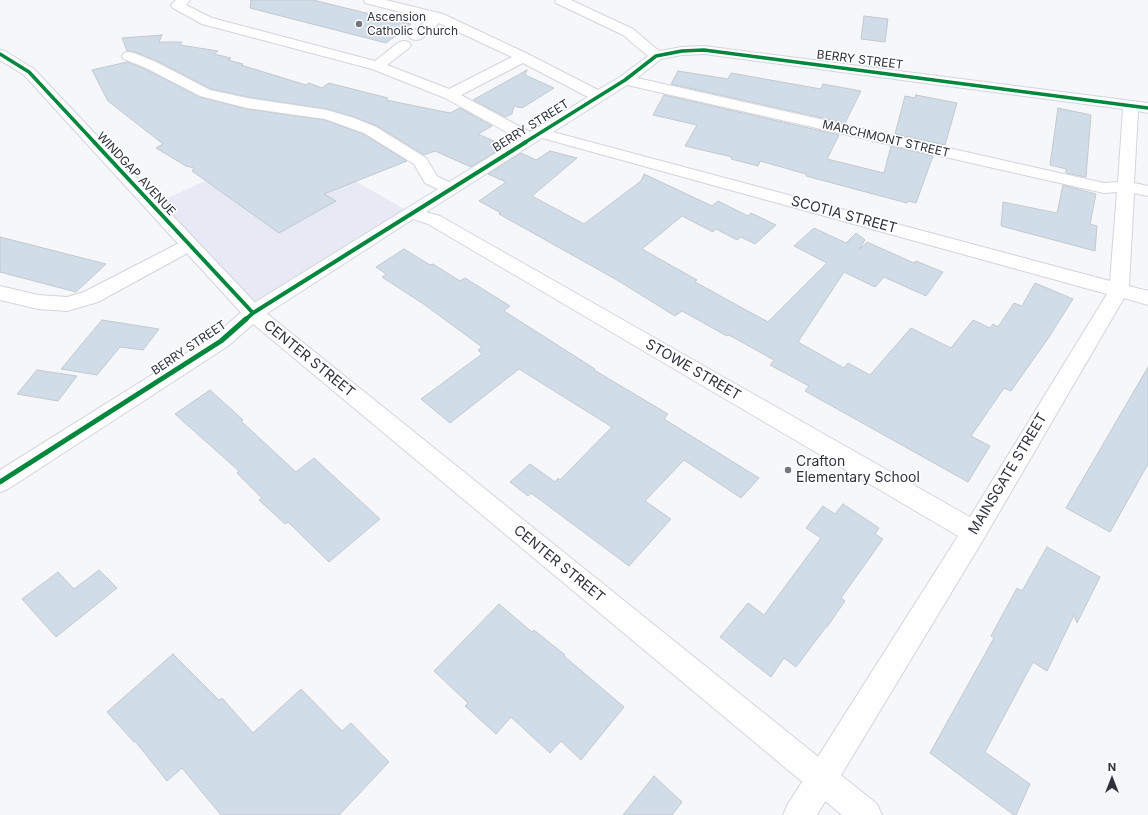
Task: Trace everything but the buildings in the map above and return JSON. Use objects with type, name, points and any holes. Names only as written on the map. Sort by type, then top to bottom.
[{"type":"street","name":"SCOTIA STREET","points":[[184,0],[178,5],[207,21],[377,66],[450,95],[535,136],[1148,298]]},
{"type":"street","points":[[370,0],[438,17],[523,57],[598,96]]},
{"type":"street","points":[[561,0],[628,32],[646,45],[656,56]]},
{"type":"street","points":[[377,66],[438,17]]},
{"type":"street","name":"BERRY STREET","points":[[0,482],[221,341],[253,313],[625,80],[656,56],[682,51],[704,50],[1140,106]]},
{"type":"street","name":"WINDGAP AVENUE","points":[[0,54],[29,72],[253,313]]},
{"type":"street","points":[[129,56],[151,65],[205,93],[247,103],[327,116],[348,121],[370,130],[420,160],[431,178],[451,189]]},
{"type":"street","points":[[450,95],[523,57]]},
{"type":"street","name":"MARCHMONT STREET","points":[[625,80],[1104,188],[1137,188]]},
{"type":"street","name":"MAINSGATE STREET","points":[[799,815],[974,532],[1119,290],[1137,188],[1140,106]]},
{"type":"street","name":"STOWE STREET","points":[[411,213],[434,220],[974,532]]},
{"type":"street","points":[[0,293],[38,302],[67,304],[90,297],[189,245]]},
{"type":"street","name":"CENTER STREET","points":[[253,313],[866,815]]},
{"type":"shaded area","points":[[284,145],[350,178],[411,213],[253,313],[152,205]]},
{"type":"cycle path","points":[[0,482],[221,341],[253,313],[625,80],[656,56],[682,51],[704,50],[1148,108]]},
{"type":"cycle path","points":[[0,54],[29,72],[253,313]]},
{"type":"place","name":"Ascension Catholic Church","points":[[359,24]]},
{"type":"place","name":"Crafton Elementary School","points":[[788,470]]}]
